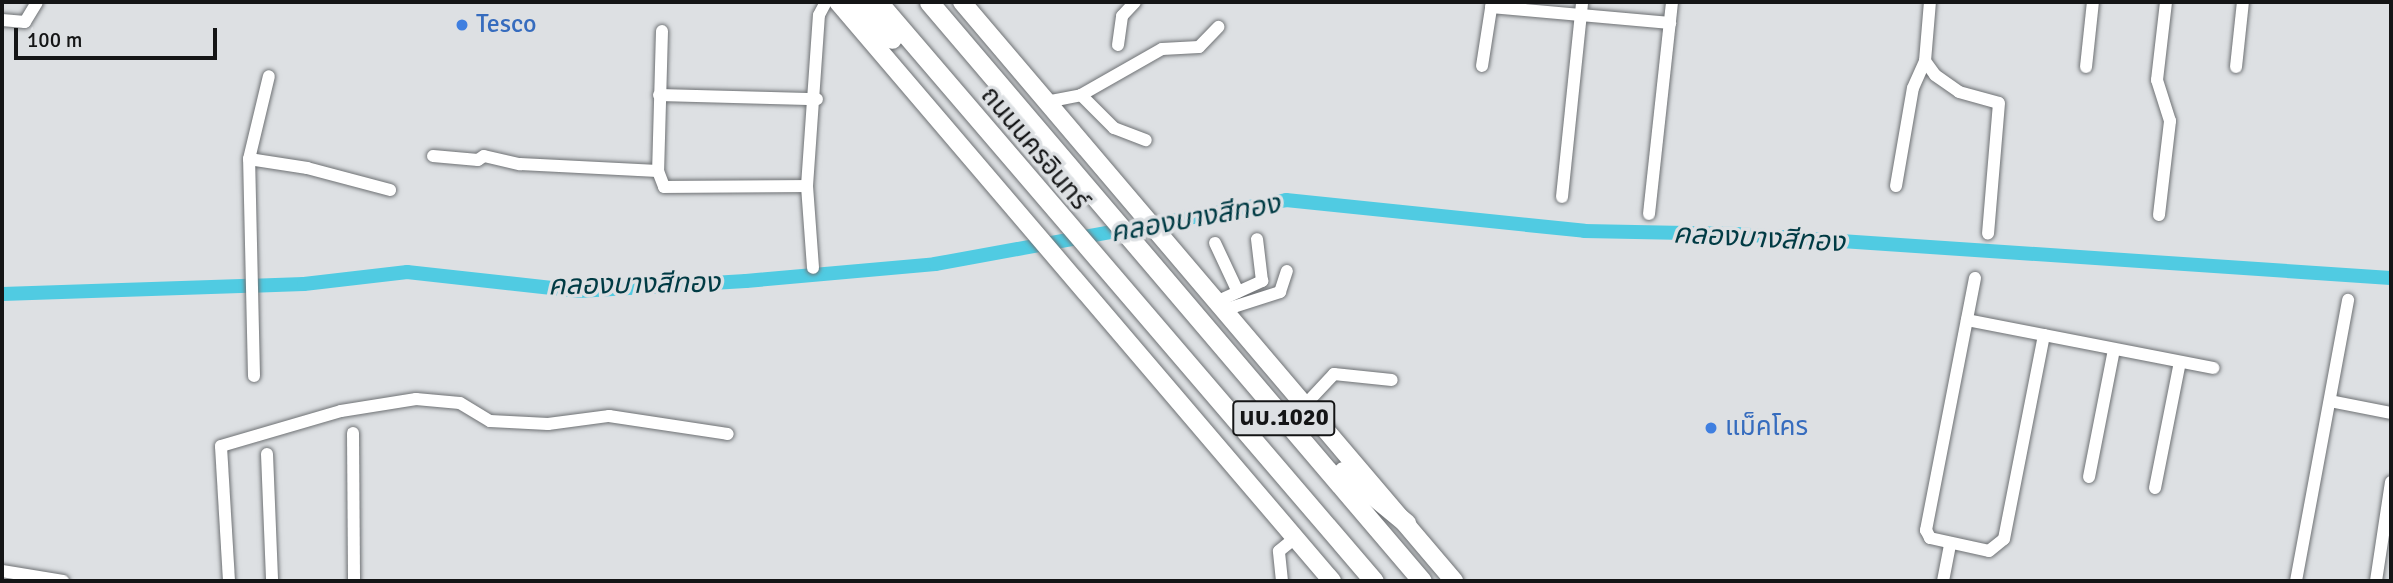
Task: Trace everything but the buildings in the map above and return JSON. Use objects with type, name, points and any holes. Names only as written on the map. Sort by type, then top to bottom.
[{"type":"main road","name":"ถนนนครอินทร์","points":[[838,2],[1332,581]]},
{"type":"main road","points":[[858,2],[907,55],[938,77]]},
{"type":"main road","name":"ถนนนครอินทร์","points":[[878,2],[938,77],[1106,274],[1374,581]]},
{"type":"main road","name":"ถนนนครอินทร์","points":[[929,2],[1143,258],[1304,440],[1422,581]]},
{"type":"main road","name":"ถนนนครอินทร์","points":[[962,2],[1454,581]]},
{"type":"main road","points":[[1304,440],[1406,523]]},
{"type":"street","points":[[2,20],[25,22],[37,2]]},
{"type":"street","points":[[813,268],[807,186],[817,99],[819,15],[826,2]]},
{"type":"street","points":[[1118,45],[1122,16],[1135,2]]},
{"type":"street","points":[[1562,197],[1582,2]]},
{"type":"street","points":[[1649,214],[1672,2]]},
{"type":"street","points":[[1896,186],[1913,88],[1925,61],[1930,2]]},
{"type":"street","points":[[2086,67],[2093,2]]},
{"type":"street","points":[[2159,215],[2170,121],[2157,80],[2166,2]]},
{"type":"street","points":[[2236,67],[2243,2]]},
{"type":"street","points":[[1482,66],[1492,4],[1580,16],[1670,23]]},
{"type":"street","points":[[1046,102],[1082,94],[1162,49],[1206,44],[1219,27]]},
{"type":"street","points":[[662,31],[659,95],[661,184],[668,189],[807,186]]},
{"type":"street","points":[[1925,61],[1935,75],[1959,92],[1994,100],[2002,111],[1988,234]]},
{"type":"street","points":[[254,376],[249,159],[269,76]]},
{"type":"street","points":[[1082,94],[1114,128],[1146,140]]},
{"type":"street","points":[[659,95],[817,99]]},
{"type":"street","points":[[433,156],[478,160],[484,156],[520,163],[659,170]]},
{"type":"street","points":[[249,159],[390,190]]},
{"type":"street","points":[[1220,306],[1238,292],[1262,281],[1257,239]]},
{"type":"street","points":[[1214,243],[1238,292]]},
{"type":"street","points":[[1220,306],[1280,292],[1287,271]]},
{"type":"street","points":[[1975,278],[1926,530],[1930,538],[1989,551],[2004,539],[2044,335]]},
{"type":"street","points":[[2296,581],[2348,300]]},
{"type":"street","points":[[1967,320],[2213,368]]},
{"type":"street","points":[[2089,477],[2114,349]]},
{"type":"street","points":[[2155,488],[2180,362]]},
{"type":"street","points":[[1304,406],[1334,374],[1392,380]]},
{"type":"street","points":[[229,581],[221,446],[341,411],[416,399],[460,403],[490,421],[548,424],[609,416],[729,434]]},
{"type":"street","points":[[2330,401],[2391,413]]},
{"type":"street","points":[[353,433],[354,581]]},
{"type":"street","points":[[267,454],[272,581]]},
{"type":"street","points":[[2376,581],[2391,482]]},
{"type":"street","points":[[1282,581],[1279,551],[1295,538]]},
{"type":"street","points":[[1943,581],[1950,544]]},
{"type":"street","points":[[2,570],[63,581]]},
{"type":"waterway","name":"คลองบางสีทอง","points":[[2,294],[304,284],[407,272],[579,291],[746,281],[935,264],[1286,200],[1584,231],[1737,234],[2391,278]]},
{"type":"place","name":"Tesco","points":[[462,25]]},
{"type":"place","name":"แม็คโคร","points":[[1711,428]]}]
